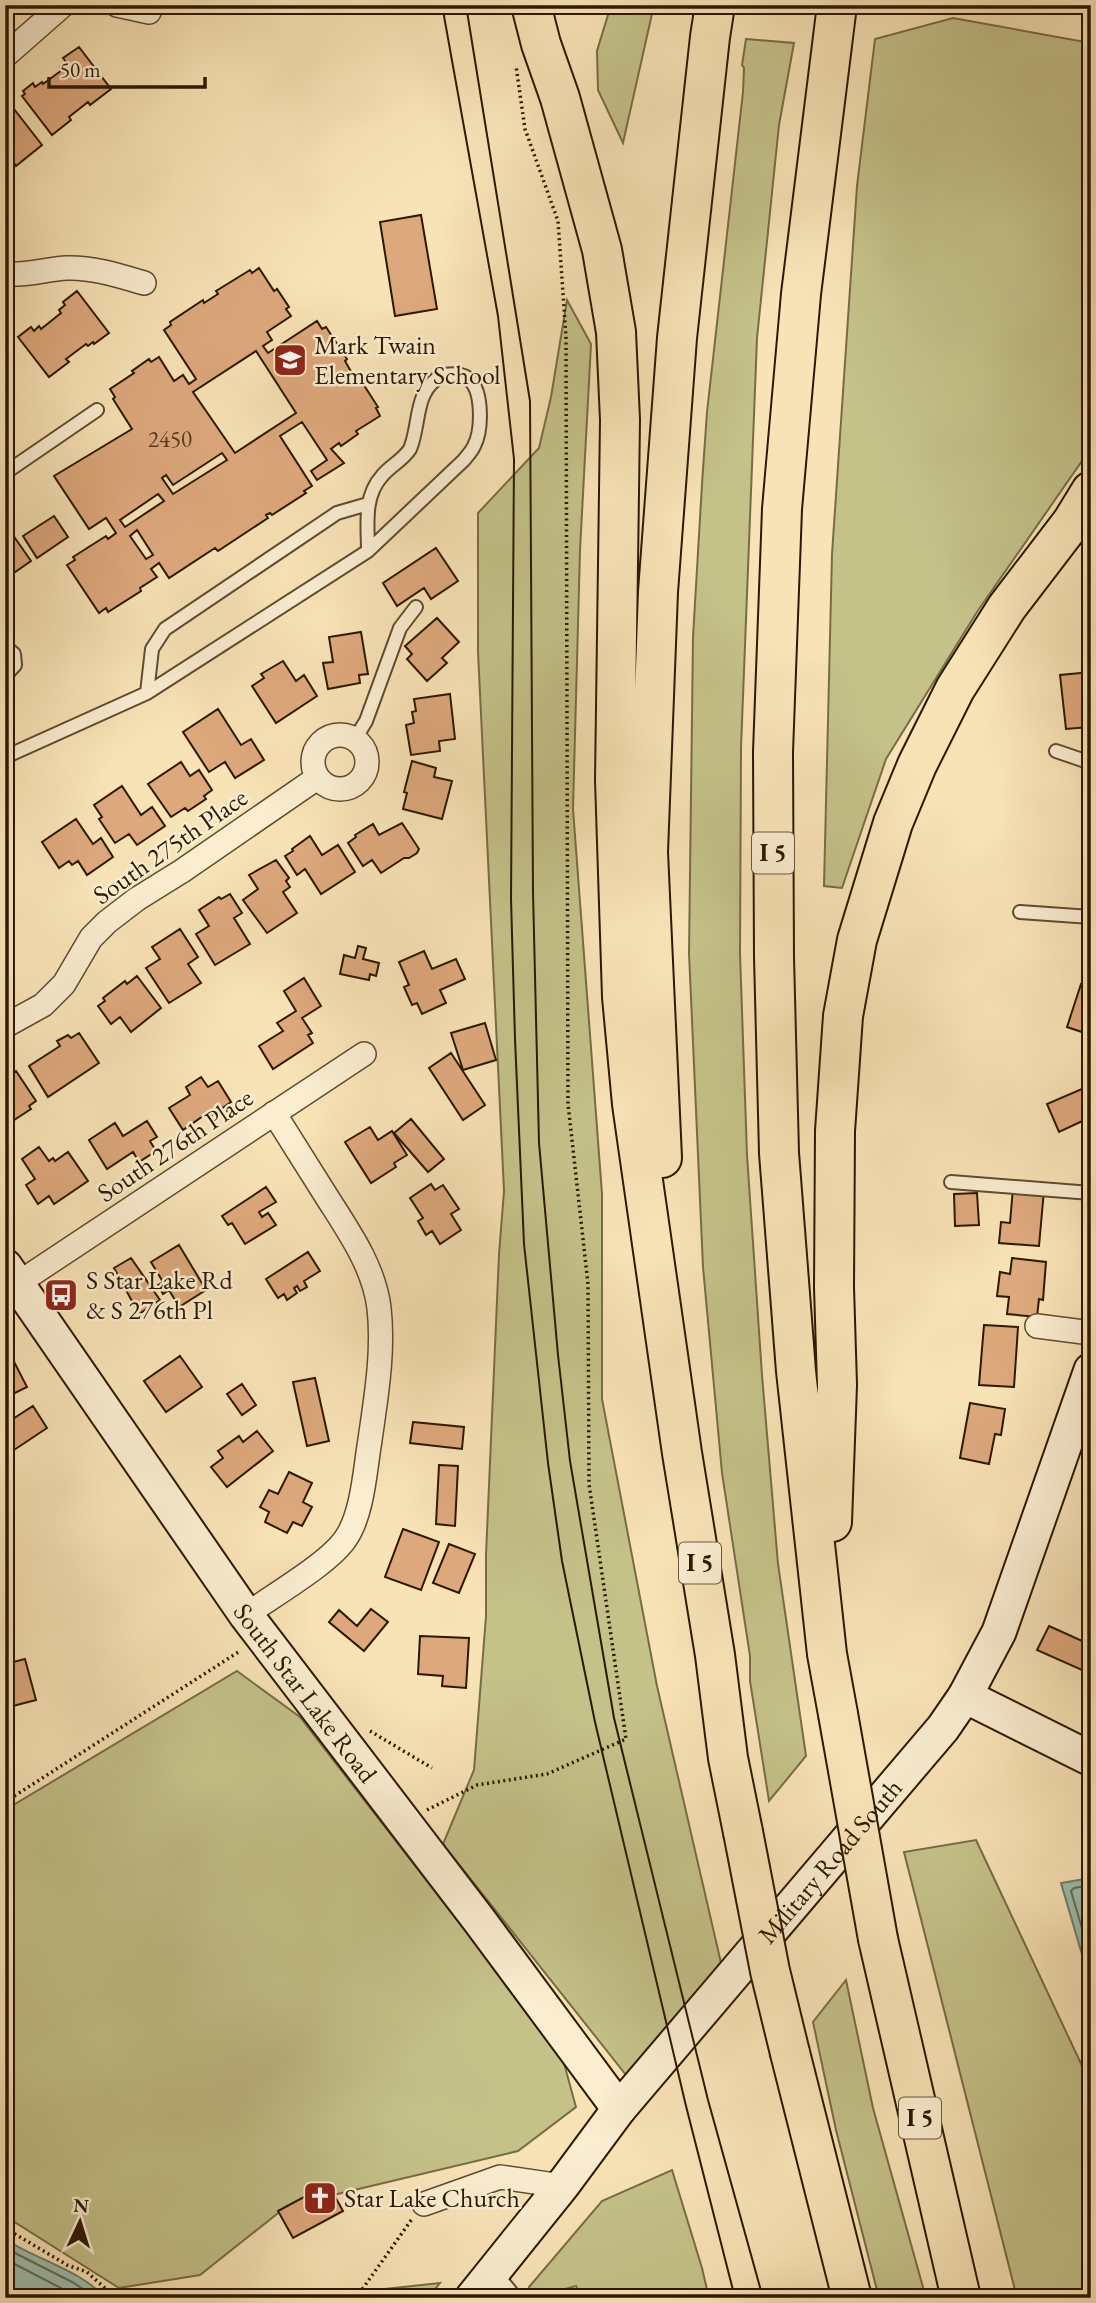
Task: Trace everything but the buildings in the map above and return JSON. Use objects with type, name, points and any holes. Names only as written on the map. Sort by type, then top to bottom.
[{"type":"highway","points":[[531,5],[602,250],[616,332],[620,420],[615,780],[622,997],[632,1104],[671,1367]]},
{"type":"highway","name":"I 5","points":[[837,5],[801,294],[782,509],[773,752],[779,1153],[796,1371],[827,1654],[878,1938],[961,2298]]},
{"type":"highway","name":"I 5","points":[[713,21],[677,338],[658,592],[648,852],[671,1367],[728,1758],[770,1971],[852,2298]]},
{"type":"highway","points":[[827,1654],[837,1385],[834,1287],[835,1131],[843,1016],[857,940],[893,823],[917,765],[955,689],[1007,607],[1072,522],[1091,491]]},
{"type":"street","points":[[5,56],[63,5]]},
{"type":"street","points":[[117,5],[149,12]]},
{"type":"street","points":[[5,274],[32,274],[67,268],[144,283]]},
{"type":"street","points":[[5,294],[32,274]]},
{"type":"street","points":[[344,735],[355,739],[362,747],[367,767],[363,777],[355,785],[335,789],[317,778],[313,757],[316,748],[324,740],[344,735]]},
{"type":"street","name":"South 275th Place","points":[[5,1026],[43,1005],[64,985],[92,938],[107,922],[138,898],[317,778]]},
{"type":"street","name":"South 276th Place","points":[[11,1275],[274,1113],[364,1054]]},
{"type":"street","points":[[254,1626],[331,1555],[347,1537],[357,1514],[379,1370],[381,1329],[374,1285],[364,1259],[274,1113]]},
{"type":"street","name":"South Star Lake Road","points":[[11,1275],[254,1626],[619,2109]]},
{"type":"street","points":[[1037,1326],[1091,1333]]},
{"type":"street","name":"Military Road South","points":[[472,2298],[562,2186],[619,2109],[936,1737],[965,1696],[999,1632],[1091,1370]]},
{"type":"street","points":[[965,1696],[1091,1759]]},
{"type":"street","points":[[424,2203],[500,2177],[562,2186]]},
{"type":"lane","points":[[5,757],[147,692],[368,551],[464,460],[475,446],[479,432],[478,402],[476,388],[470,380],[461,375],[443,375],[426,387],[419,405],[410,449],[405,457],[382,475],[368,505],[368,551]]},
{"type":"lane","points":[[5,473],[97,410]]},
{"type":"lane","points":[[147,692],[152,649],[165,629],[337,513],[368,505]]},
{"type":"lane","points":[[355,739],[366,721],[400,628],[416,607]]},
{"type":"lane","points":[[5,646],[14,654],[15,664],[5,676]]},
{"type":"lane","points":[[1056,751],[1091,763]]},
{"type":"lane","points":[[1020,912],[1091,917]]},
{"type":"lane","points":[[951,1182],[1091,1193]]},
{"type":"lane","points":[[494,2271],[516,2298]]},
{"type":"path","points":[[404,1823],[477,1785],[547,1774],[626,1739],[589,1484],[588,1284],[568,1104],[565,324],[558,221],[525,129],[516,66]]},
{"type":"path","points":[[5,1802],[254,1626]]},
{"type":"path","points":[[329,1724],[355,1721],[432,1768]]},
{"type":"path","points":[[356,2298],[424,2203]]},
{"type":"path","points":[[5,2228],[66,2265],[87,2272],[116,2298]]},
{"type":"shaded area","points":[[611,5],[654,5],[623,143],[598,90],[597,51]]},
{"type":"shaded area","points":[[953,18],[1091,43],[1091,448],[977,612],[886,759],[842,888],[824,886],[832,554],[857,186],[875,39]]},
{"type":"shaded area","points":[[746,39],[794,43],[779,125],[757,338],[741,748],[740,953],[747,1155],[778,1564],[806,1756],[769,1801],[722,1473],[703,1267],[689,953],[693,637],[702,484],[707,412],[743,92],[742,65]]},
{"type":"shaded area","points":[[567,300],[591,344],[580,550],[573,809],[602,1194],[602,1399],[657,1686],[721,1963],[626,2075],[443,1844],[474,1770],[486,1616],[486,1555],[504,1191],[478,652],[478,513],[539,448],[551,397]]},
{"type":"shaded area","points":[[237,1671],[300,1717],[562,2056],[576,2107],[518,2151],[287,2206],[200,2275],[119,2288],[5,2216],[5,1810]]},
{"type":"shaded area","points":[[976,1840],[1091,2085],[1091,2298],[1017,2298],[904,1852]]},
{"type":"shaded area","points":[[846,1980],[873,2108],[926,2298],[879,2298],[836,2130],[813,2022]]},
{"type":"shaded area","points":[[672,2170],[709,2298],[582,2298],[576,2286],[532,2298],[529,2287],[602,2201]]},
{"type":"shaded area","points":[[440,2283],[428,2298],[301,2298]]},
{"type":"water","points":[[1091,1878],[1091,1985],[1061,1883]]},
{"type":"water","points":[[5,2239],[85,2280],[104,2298],[5,2298]]},
{"type":"tram line","points":[[442,5],[498,316],[514,459],[511,899],[515,1039],[524,1244],[548,1463],[562,1561],[595,1722],[686,2106],[735,2298]]},
{"type":"tram line","points":[[466,5],[530,401],[533,892],[539,1143],[570,1461],[614,1718],[708,2100],[763,2298]]},
{"type":"place","name":"Mark Twain Elementary School","points":[[290,360]]},
{"type":"place","name":"S Star Lake Rd & S 276th Pl","points":[[61,1295]]},
{"type":"place","name":"Star Lake Church","points":[[320,2198]]}]
